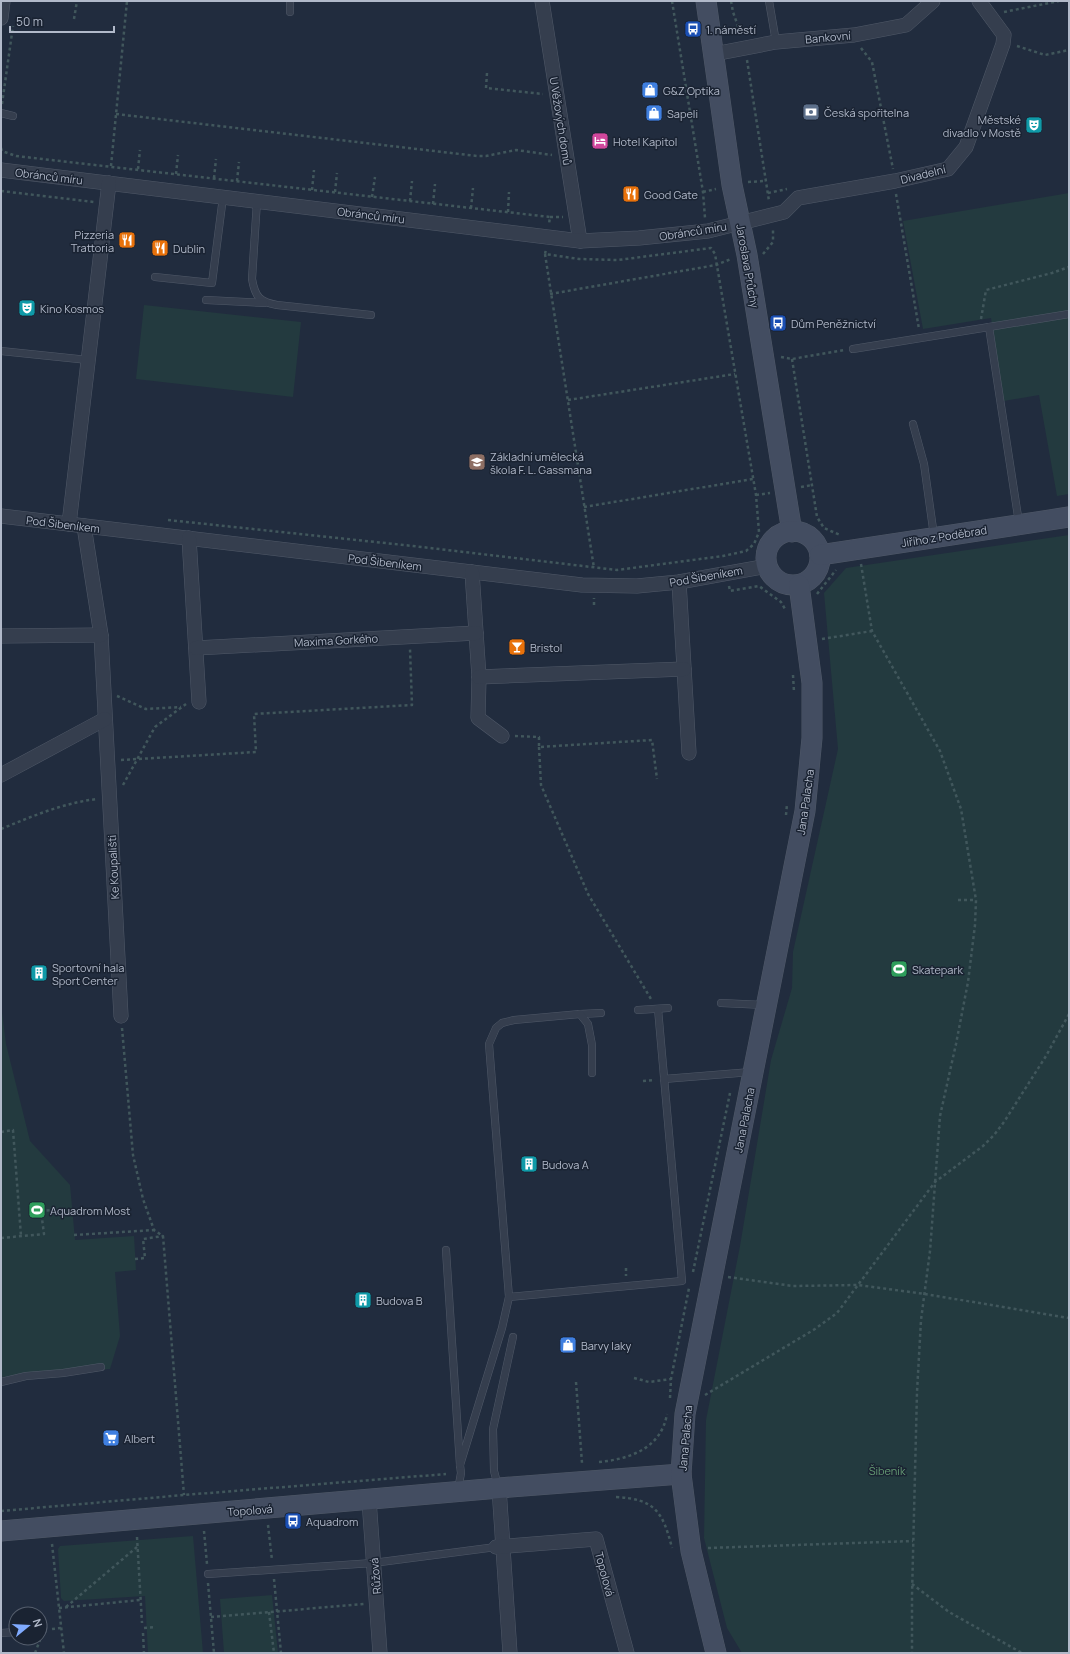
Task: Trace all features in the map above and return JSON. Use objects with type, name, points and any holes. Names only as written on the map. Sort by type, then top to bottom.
[{"type":"street","points":[[3,1],[7,21]]},
{"type":"street","name":"U Věžových domů","points":[[542,1],[580,241]]},
{"type":"street","name":"Jaroslava Průchy","points":[[706,1],[732,186],[741,223],[792,532]]},
{"type":"street","name":"Bankovní","points":[[714,54],[776,42],[857,40],[906,24],[933,1]]},
{"type":"street","name":"Divadelní","points":[[741,223],[784,212],[798,198],[895,181],[948,169],[966,147],[1004,44],[1004,35],[979,1]]},
{"type":"street","name":"Obránců míru","points":[[2,164],[109,183],[580,241],[639,238],[708,231],[741,223]]},
{"type":"street","points":[[69,524],[109,183]]},
{"type":"street","name":"Pod Šibeníkem","points":[[1,516],[582,585],[636,586],[679,582],[768,566]]},
{"type":"street","name":"Jiřího z Poděbrad","points":[[820,555],[934,538],[1018,516],[1069,517]]},
{"type":"street","name":"Ke Koupališti","points":[[84,526],[101,635],[121,1016]]},
{"type":"street","points":[[800,532],[808,536],[818,548],[820,555],[820,563],[813,577],[799,585],[783,583],[774,576],[768,566],[768,550],[772,543],[784,533],[800,532]]},
{"type":"street","points":[[189,538],[199,698]]},
{"type":"street","points":[[472,572],[479,677],[478,718],[502,736]]},
{"type":"street","points":[[679,582],[689,753]]},
{"type":"street","name":"Jana Palacha","points":[[716,1653],[691,1551],[681,1474],[685,1414],[744,1072],[766,1006],[805,811],[812,738],[812,682],[799,585]]},
{"type":"street","name":"Maxima Gorkého","points":[[196,648],[476,633]]},
{"type":"street","points":[[1,636],[101,635]]},
{"type":"street","points":[[479,677],[684,669]]},
{"type":"street","points":[[1,775],[105,719]]},
{"type":"street","name":"Topolová","points":[[1,1531],[369,1500],[459,1482],[498,1488],[681,1474]]},
{"type":"street","points":[[498,1488],[500,1547],[510,1653]]},
{"type":"street","name":"Růžová","points":[[369,1500],[380,1653]]},
{"type":"street","name":"Topolová","points":[[500,1547],[596,1539],[627,1653]]},
{"type":"lane","points":[[290,1],[290,12]]},
{"type":"lane","points":[[769,1],[776,42]]},
{"type":"lane","points":[[1,113],[14,116]]},
{"type":"lane","points":[[155,277],[212,283],[223,197]]},
{"type":"lane","points":[[257,201],[252,279],[253,288],[264,303]]},
{"type":"lane","points":[[206,300],[264,303],[371,315]]},
{"type":"lane","points":[[853,349],[1069,314]]},
{"type":"lane","points":[[989,327],[1018,516]]},
{"type":"lane","points":[[1,351],[88,360]]},
{"type":"lane","points":[[913,424],[924,464],[934,538]]},
{"type":"lane","points":[[721,1003],[766,1006]]},
{"type":"lane","points":[[638,1010],[668,1008]]},
{"type":"lane","points":[[509,1298],[682,1281],[658,1009]]},
{"type":"lane","points":[[460,1465],[502,1328],[509,1298],[489,1044],[496,1028],[502,1023],[514,1020],[601,1012]]},
{"type":"lane","points":[[580,1014],[588,1024],[592,1044],[592,1073]]},
{"type":"lane","points":[[664,1079],[744,1072]]},
{"type":"lane","points":[[446,1250],[460,1465],[459,1482]]},
{"type":"lane","points":[[498,1488],[494,1471],[493,1429],[513,1337]]},
{"type":"lane","points":[[1,1382],[26,1376],[63,1373],[101,1367]]},
{"type":"lane","points":[[208,1574],[373,1563],[500,1547]]},
{"type":"path","points":[[74,19],[76,1]]},
{"type":"path","points":[[1,148],[4,152],[16,156],[111,166],[127,1]]},
{"type":"path","points":[[672,1],[703,192],[706,220]]},
{"type":"path","points":[[731,1],[733,12],[742,38]]},
{"type":"path","points":[[990,16],[1059,1]]},
{"type":"path","points":[[2,105],[7,21]]},
{"type":"path","points":[[857,40],[872,62],[893,170]]},
{"type":"path","points":[[1017,46],[1045,55],[1069,50]]},
{"type":"path","points":[[746,59],[770,204]]},
{"type":"path","points":[[487,73],[486,88],[550,95]]},
{"type":"path","points":[[116,114],[477,156],[486,156],[516,150],[556,154]]},
{"type":"path","points":[[138,169],[140,150]]},
{"type":"path","points":[[2,164],[4,152]]},
{"type":"path","points":[[176,174],[178,154]]},
{"type":"path","points":[[214,178],[216,159]]},
{"type":"path","points":[[237,181],[239,162]]},
{"type":"path","points":[[312,190],[314,170]]},
{"type":"path","points":[[335,192],[337,173]]},
{"type":"path","points":[[372,197],[374,177]]},
{"type":"path","points":[[410,201],[412,181]]},
{"type":"path","points":[[748,182],[765,181]]},
{"type":"path","points":[[433,204],[435,184]]},
{"type":"path","points":[[471,208],[473,188]]},
{"type":"path","points":[[703,192],[720,188]]},
{"type":"path","points":[[896,190],[921,338]]},
{"type":"path","points":[[1,191],[99,202]]},
{"type":"path","points":[[508,212],[509,192]]},
{"type":"path","points":[[763,253],[773,242],[772,226]]},
{"type":"path","points":[[164,520],[413,546],[617,570],[723,556],[746,551],[754,544],[759,532],[756,495],[715,254],[711,248]]},
{"type":"path","points":[[545,254],[594,573]]},
{"type":"path","points":[[550,294],[716,265],[733,258]]},
{"type":"path","points":[[979,328],[986,290],[1052,273],[1069,267]]},
{"type":"path","points":[[841,535],[824,528],[817,517],[792,359],[853,349]]},
{"type":"path","points":[[568,400],[735,374]]},
{"type":"path","points":[[584,507],[753,479]]},
{"type":"path","points":[[723,556],[730,591],[759,586],[781,602],[786,612]]},
{"type":"path","points":[[855,563],[861,562],[872,631],[940,751],[961,809],[976,900],[975,925],[968,982],[940,1116],[925,1294],[921,1320],[916,1392],[912,1653]]},
{"type":"path","points":[[817,598],[818,593],[833,572],[838,568]]},
{"type":"path","points":[[820,646],[820,639],[872,631]]},
{"type":"path","points":[[107,760],[256,752],[254,714],[412,705],[410,636]]},
{"type":"path","points":[[792,672],[794,695]]},
{"type":"path","points":[[104,690],[146,709],[182,707]]},
{"type":"path","points":[[1,829],[46,810],[72,803],[110,804],[138,759],[155,727],[182,707],[199,698]]},
{"type":"path","points":[[502,736],[539,736],[541,785],[588,894],[651,999]]},
{"type":"path","points":[[539,747],[652,740],[657,779]]},
{"type":"path","points":[[785,816],[788,801]]},
{"type":"path","points":[[958,900],[976,900]]},
{"type":"path","points":[[700,1399],[815,1330],[837,1314],[935,1182],[982,1146],[1001,1127],[1046,1056],[1069,1014]]},
{"type":"path","points":[[121,1016],[133,1155],[142,1199],[154,1230],[163,1236]]},
{"type":"path","points":[[692,1275],[744,1072]]},
{"type":"path","points":[[1,1132],[13,1130],[21,1236]]},
{"type":"path","points":[[1,1238],[44,1234],[41,1211],[52,1210]]},
{"type":"path","points":[[74,1235],[154,1230]]},
{"type":"path","points":[[135,1259],[145,1258],[143,1238],[163,1236]]},
{"type":"path","points":[[163,1236],[184,1495]]},
{"type":"path","points":[[722,1277],[793,1286],[858,1285],[925,1294],[1069,1318]]},
{"type":"path","points":[[669,1404],[671,1379],[690,1282]]},
{"type":"path","points":[[634,1378],[649,1382],[671,1379]]},
{"type":"path","points":[[576,1382],[582,1464]]},
{"type":"path","points":[[595,1462],[612,1461],[634,1455],[647,1448],[660,1433],[668,1410]]},
{"type":"path","points":[[574,1464],[589,1463]]},
{"type":"path","points":[[1,1511],[184,1495],[459,1482]]},
{"type":"path","points":[[614,1497],[628,1498],[648,1503],[661,1514],[668,1530],[674,1555]]},
{"type":"path","points":[[268,1525],[281,1653]]},
{"type":"path","points":[[204,1530],[214,1653]]},
{"type":"path","points":[[137,1537],[142,1623]]},
{"type":"path","points":[[704,1548],[913,1541]]},
{"type":"path","points":[[52,1544],[64,1653]]},
{"type":"path","points":[[66,1607],[137,1547]]},
{"type":"path","points":[[912,1584],[949,1612],[1022,1653]]},
{"type":"path","points":[[59,1608],[140,1600]]},
{"type":"path","points":[[211,1617],[377,1603]]},
{"type":"path","points":[[269,1612],[274,1653]]},
{"type":"path","points":[[144,1628],[156,1627]]},
{"type":"path","points":[[143,1633],[144,1653]]},
{"type":"green space","points":[[1069,193],[1069,494],[1057,496],[1039,395],[1004,401],[991,318],[923,329],[903,221]]},
{"type":"green space","points":[[144,305],[301,322],[293,397],[136,379]]},
{"type":"green space","name":"Šibeník","points":[[1069,535],[1069,1653],[742,1653],[727,1628],[704,1538],[706,1420],[740,1246],[771,1060],[792,988],[793,952],[838,749],[824,593],[846,568]]},
{"type":"green space","name":"Aquadrom Most","points":[[1,1004],[6,1044],[30,1141],[70,1185],[75,1240],[134,1236],[136,1270],[115,1272],[120,1336],[110,1369],[1,1377]]},
{"type":"green space","points":[[193,1536],[203,1653],[148,1653],[145,1596],[64,1601],[61,1598],[58,1549],[60,1546]]},
{"type":"green space","points":[[272,1595],[278,1653],[224,1653],[220,1599]]},
{"type":"place","name":"1. náměstí","points":[[693,29]]},
{"type":"place","name":"G&Z Optika","points":[[650,90]]},
{"type":"place","name":"Česká spořitelna","points":[[811,112]]},
{"type":"place","name":"Sapeli","points":[[654,113]]},
{"type":"place","name":"Městské divadlo v Mostě","points":[[1034,125]]},
{"type":"place","name":"Hotel Kapitol","points":[[600,141]]},
{"type":"place","name":"Good Gate","points":[[631,194]]},
{"type":"place","name":"Pizzeria Trattoria","points":[[127,240]]},
{"type":"place","name":"Dublin","points":[[160,248]]},
{"type":"place","name":"Kino Kosmos","points":[[27,308]]},
{"type":"place","name":"Dům Peněžnictví","points":[[778,323]]},
{"type":"place","name":"Základní umělecká škola F. L. Gassmana","points":[[477,462]]},
{"type":"place","name":"Bristol","points":[[517,647]]},
{"type":"place","name":"Skatepark","points":[[899,969]]},
{"type":"place","name":"Sportovní hala Sport Center","points":[[39,973]]},
{"type":"place","name":"Budova A","points":[[529,1164]]},
{"type":"place","name":"Aquadrom Most","points":[[37,1210]]},
{"type":"place","name":"Budova B","points":[[363,1300]]},
{"type":"place","name":"Barvy laky","points":[[568,1345]]},
{"type":"place","name":"Albert","points":[[111,1438]]},
{"type":"place","name":"Aquadrom","points":[[293,1521]]}]
